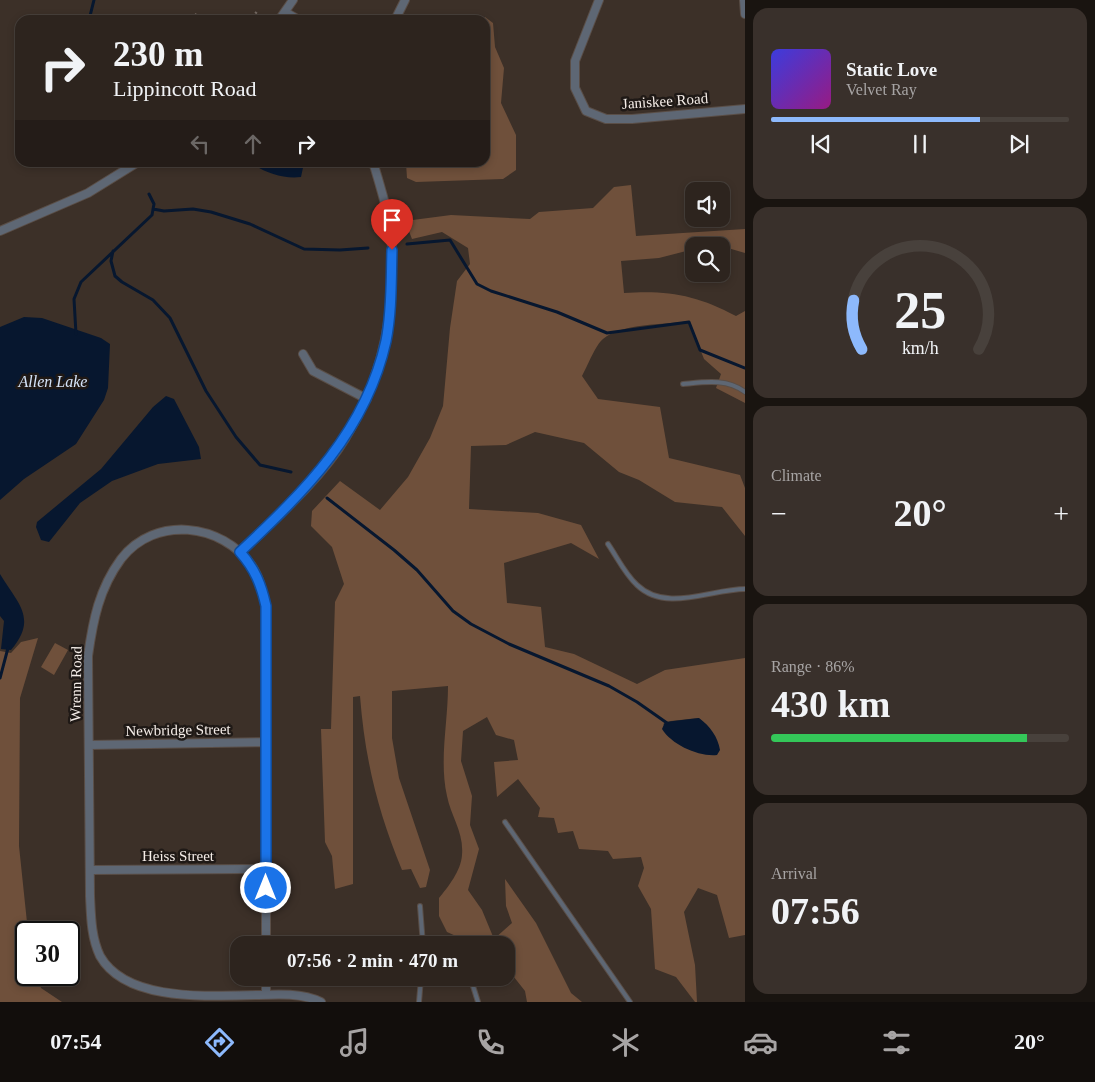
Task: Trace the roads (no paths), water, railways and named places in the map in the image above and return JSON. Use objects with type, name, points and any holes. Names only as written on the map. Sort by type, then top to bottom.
[{"type":"street","points":[[283,15],[293,0]]},
{"type":"street","points":[[398,15],[406,0]]},
{"type":"street","name":"Janiskee Road","points":[[599,0],[575,62],[575,88],[586,111],[606,119],[632,119],[745,109]]},
{"type":"street","points":[[744,0],[745,14]]},
{"type":"street","points":[[285,12],[290,15]]},
{"type":"street","points":[[0,231],[88,193],[130,167]]},
{"type":"street","points":[[240,552],[321,470],[345,440],[377,376],[386,339],[391,292],[390,222],[374,167]]},
{"type":"street","points":[[303,354],[313,371],[367,399]]},
{"type":"street","name":"Wrenn Road","points":[[266,936],[266,606],[262,586],[253,567],[240,552],[220,536],[196,529],[171,530],[145,538],[122,558],[107,582],[97,604],[92,625],[88,656],[92,932],[100,956],[109,972],[124,985],[158,998],[266,994],[300,995],[322,1002]]},
{"type":"street","name":"Newbridge Street","points":[[89,745],[266,742]]},
{"type":"street","name":"Heiss Street","points":[[90,870],[266,869]]},
{"type":"street","points":[[266,986],[266,994]]},
{"type":"lane","points":[[683,384],[724,382],[737,386],[745,392]]},
{"type":"lane","points":[[608,544],[636,585],[651,596],[674,599],[745,588]]},
{"type":"lane","points":[[505,822],[630,1002]]},
{"type":"lane","points":[[420,906],[422,936]]},
{"type":"lane","points":[[419,1002],[421,986]]},
{"type":"lane","points":[[473,986],[478,1002]]},
{"type":"water","points":[[258,167],[303,167],[301,177],[288,177]]},
{"type":"water","name":"Allen Lake","points":[[24,317],[42,318],[101,338],[110,344],[108,388],[104,400],[76,444],[24,479],[0,500],[0,327]]},
{"type":"water","points":[[166,396],[174,399],[199,447],[201,459],[158,464],[112,481],[80,503],[49,542],[41,540],[36,527],[37,522],[101,469],[153,407]]},
{"type":"water","points":[[0,574],[19,603],[24,620],[19,639],[11,650],[1,649],[4,621],[0,616]]},
{"type":"water","points":[[699,718],[710,728],[715,736],[720,750],[717,755],[702,754],[686,749],[666,735],[662,729],[665,722]]},
{"type":"waterway","points":[[90,15],[94,0]]},
{"type":"waterway","points":[[76,334],[74,299],[81,282],[152,215],[154,204],[149,194]]},
{"type":"waterway","points":[[153,209],[164,211],[193,209],[211,212],[250,224],[304,249],[340,250],[368,248]]},
{"type":"waterway","points":[[407,244],[450,240],[477,284],[491,291],[557,312],[607,333],[689,322],[700,350],[745,368]]},
{"type":"waterway","points":[[113,251],[111,261],[115,276],[153,300],[170,318],[206,391],[236,437],[260,465],[291,472]]},
{"type":"waterway","points":[[327,498],[417,570],[453,611],[471,624],[509,644],[609,686],[637,702],[667,723]]},
{"type":"waterway","points":[[0,678],[8,648]]}]
